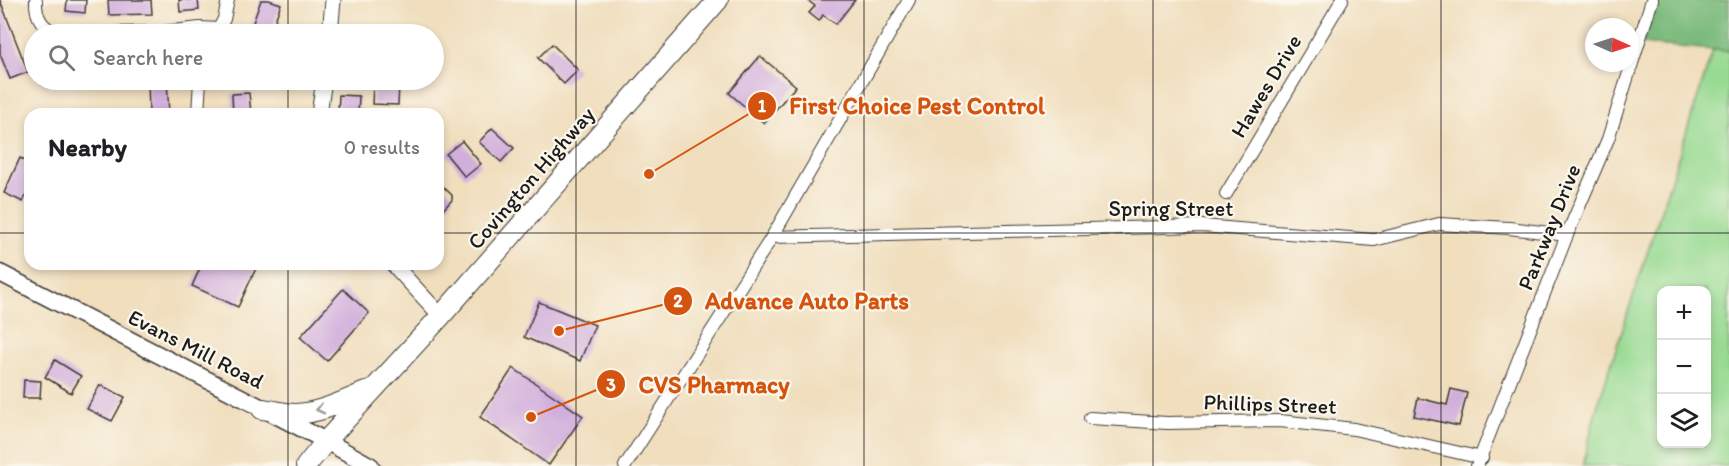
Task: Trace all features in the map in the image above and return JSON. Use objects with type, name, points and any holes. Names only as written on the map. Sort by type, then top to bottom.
[{"type":"main road","name":"Covington Highway","points":[[306,466],[718,0]]},
{"type":"main road","name":"Evans Mill Road","points":[[0,273],[371,466]]},
{"type":"main road","points":[[262,409],[294,414],[313,411],[374,388]]},
{"type":"street","points":[[36,0],[39,19],[43,24]]},
{"type":"street","points":[[222,24],[228,0]]},
{"type":"street","points":[[331,24],[333,0]]},
{"type":"street","points":[[625,466],[772,237],[909,0]]},
{"type":"street","name":"Hawes Drive","points":[[1226,194],[1342,0]]},
{"type":"street","name":"Parkway Drive","points":[[1479,462],[1566,235],[1608,139],[1652,0]]},
{"type":"street","points":[[198,108],[199,90]]},
{"type":"street","points":[[320,108],[323,90]]},
{"type":"street","name":"Spring Street","points":[[772,237],[1202,226],[1374,240],[1439,224],[1509,228],[1566,235]]},
{"type":"street","points":[[399,270],[441,316]]},
{"type":"street","name":"Phillips Street","points":[[1090,418],[1167,423],[1291,422],[1354,429],[1479,462]]},
{"type":"green space","points":[[1659,0],[1729,0],[1729,51],[1642,44]]},
{"type":"green space","points":[[1713,50],[1729,51],[1729,466],[1583,466],[1595,414]]},
{"type":"building","points":[[0,0],[24,62],[24,74],[10,79],[0,54]]},
{"type":"building","points":[[67,0],[86,0],[85,13],[66,11]]},
{"type":"building","points":[[108,0],[151,0],[152,14],[109,15]]},
{"type":"building","points":[[179,0],[198,0],[199,10],[180,12]]},
{"type":"building","points":[[261,0],[281,4],[274,24],[253,24]]},
{"type":"building","points":[[807,0],[855,0],[836,24],[823,15],[819,21],[809,13],[815,6]]},
{"type":"building","points":[[552,44],[578,70],[564,84],[538,58]]},
{"type":"building","points":[[760,56],[796,86],[764,123],[729,93]]},
{"type":"building","points":[[148,90],[168,90],[169,108],[149,108]]},
{"type":"building","points":[[373,90],[399,90],[398,105],[372,104]]},
{"type":"building","points":[[249,93],[250,108],[233,108],[232,94]]},
{"type":"building","points":[[339,95],[359,96],[358,108],[338,108]]},
{"type":"building","points":[[492,128],[514,148],[501,162],[479,142]]},
{"type":"building","points":[[462,141],[481,164],[465,177],[446,154]]},
{"type":"building","points":[[20,158],[24,160],[23,202],[4,193]]},
{"type":"building","points":[[444,188],[452,195],[452,200],[444,209]]},
{"type":"building","points":[[199,270],[255,270],[238,307],[192,286]]},
{"type":"building","points":[[343,289],[369,313],[327,361],[300,337]]},
{"type":"building","points":[[539,302],[595,325],[580,361],[524,337]]},
{"type":"building","points":[[55,360],[81,376],[71,393],[45,377]]},
{"type":"building","points":[[513,368],[583,416],[549,465],[480,417]]},
{"type":"building","points":[[24,380],[41,381],[40,398],[23,398]]},
{"type":"building","points":[[100,385],[125,397],[112,421],[87,409]]},
{"type":"building","points":[[1451,389],[1467,393],[1459,426],[1414,416],[1418,398],[1447,405]]},
{"type":"place","name":"First Choice Pest Control","points":[[649,174]]},
{"type":"place","name":"Advance Auto Parts","points":[[559,331]]},
{"type":"place","name":"CVS Pharmacy","points":[[531,417]]}]
